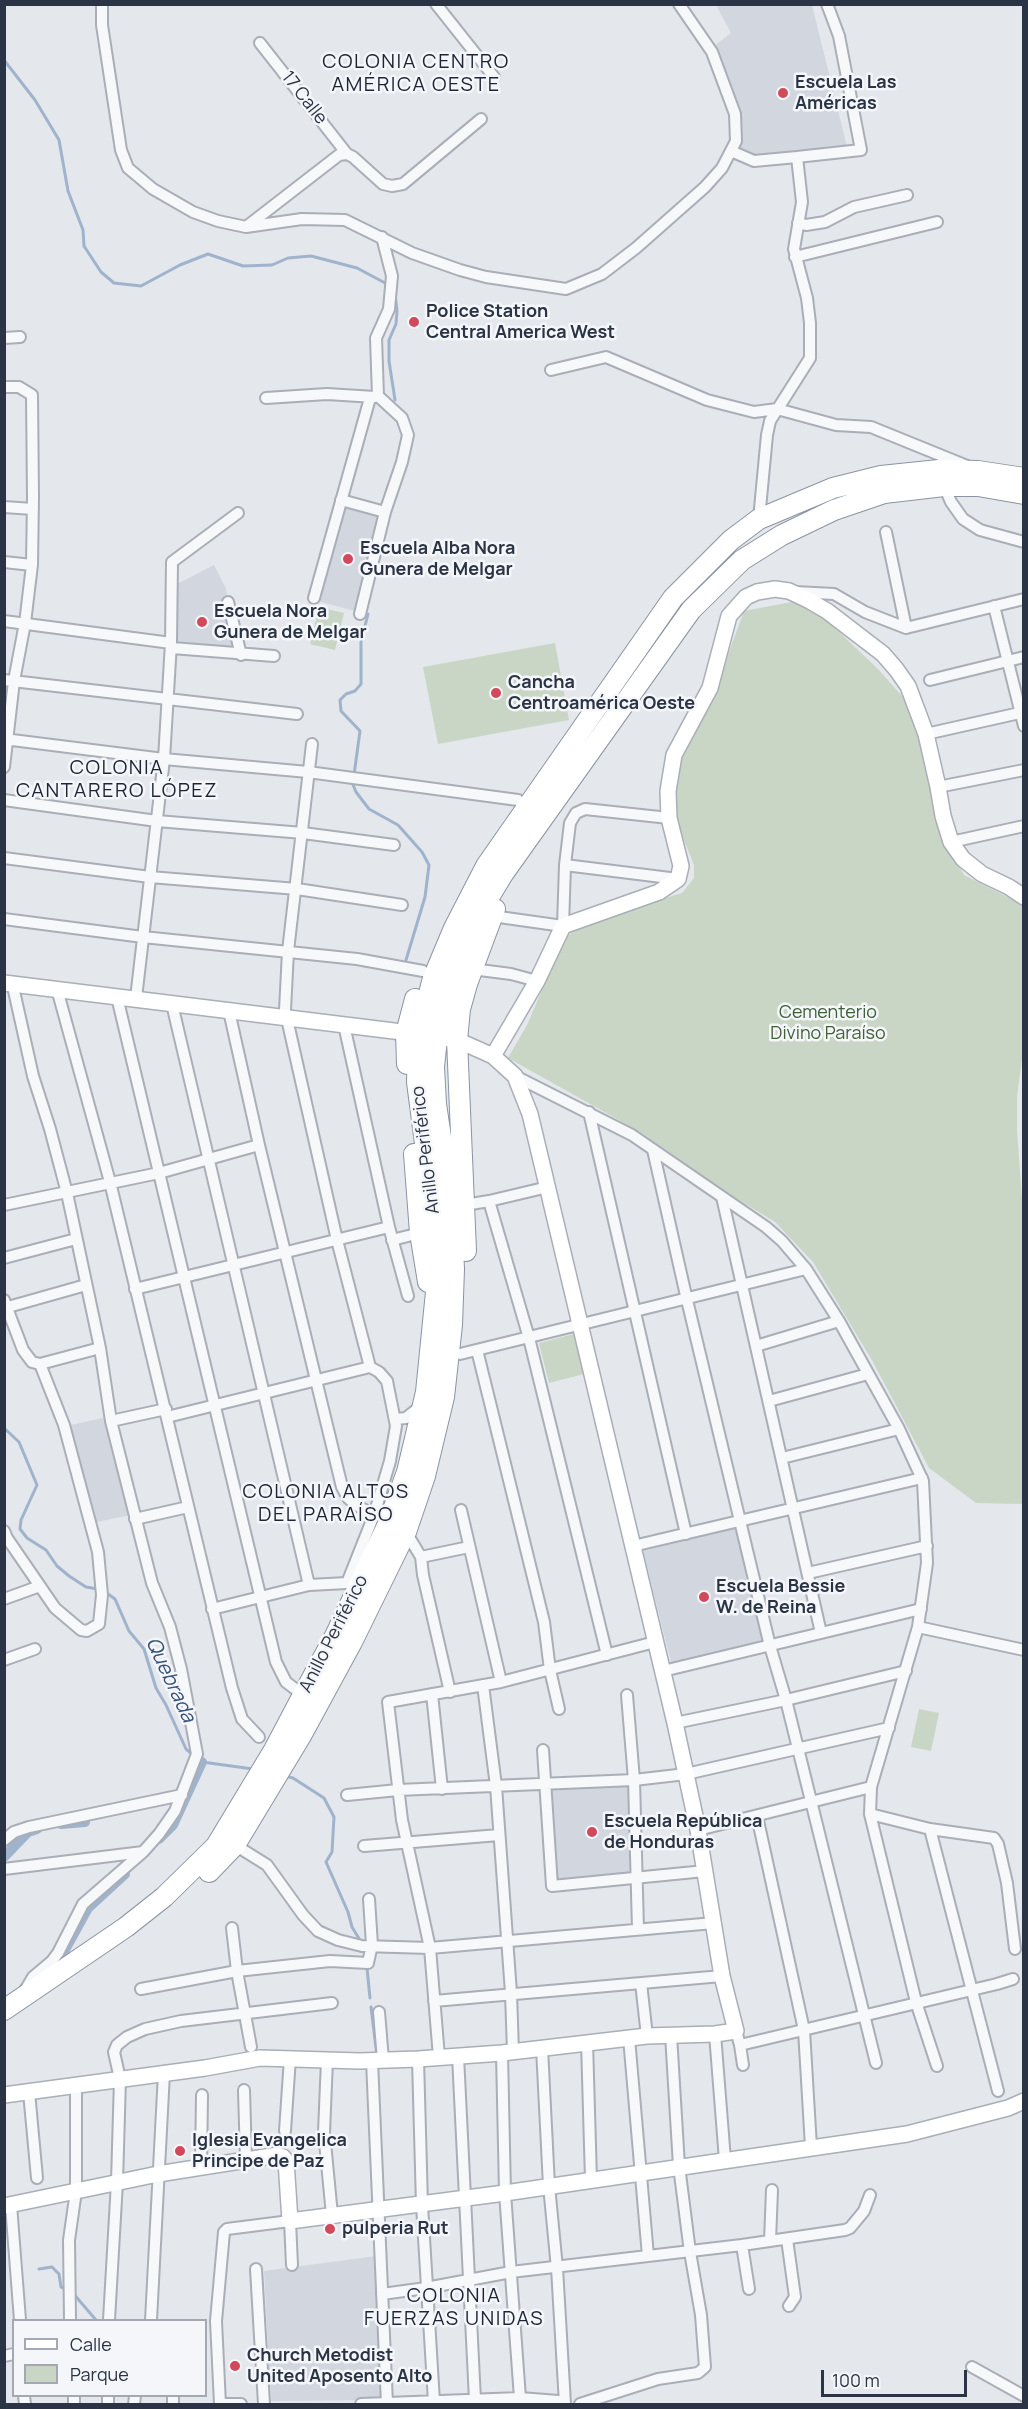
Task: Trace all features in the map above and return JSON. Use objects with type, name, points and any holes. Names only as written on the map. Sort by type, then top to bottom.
[{"type":"highway","name":"Anillo Periférico","points":[[12,2004],[141,1915],[200,1864],[230,1824],[303,1695],[335,1636],[387,1526],[407,1472],[423,1405],[438,1272],[436,1231],[417,1082],[418,1050],[424,1013],[434,978],[467,900],[486,866],[673,598],[731,540],[759,519],[833,488],[881,476],[939,471],[978,471],[1023,478]]},
{"type":"highway","name":"Anillo Periférico","points":[[4,2024],[166,1909],[202,1879],[235,1845],[319,1703],[406,1532],[425,1476],[444,1397],[452,1325],[454,1269],[451,1204],[436,1104],[435,1067],[443,1005],[467,940],[503,874],[691,610],[742,560],[782,535],[859,500],[884,493],[944,486],[978,486],[1023,494]]},
{"type":"highway","points":[[434,1320],[420,1233],[408,1033],[423,971],[437,936],[465,880],[543,766],[573,742]]},
{"type":"highway","points":[[444,1397],[468,1352],[465,1205],[450,1039],[472,969],[500,898],[571,793],[592,748]]},
{"type":"street","points":[[102,4],[102,25],[121,150],[128,168],[153,189],[194,212],[218,221],[246,227],[302,219],[339,219],[382,237],[412,253],[460,270],[486,277],[566,289],[602,274],[636,248],[705,187],[722,168],[736,141],[735,114],[712,52],[679,4]]},
{"type":"street","points":[[436,4],[494,77]]},
{"type":"street","points":[[731,151],[754,161],[861,150],[839,36],[827,4]]},
{"type":"street","name":"17 Calle","points":[[260,43],[347,154],[382,183],[392,186],[403,184],[482,119]]},
{"type":"street","points":[[246,227],[339,155],[347,154]]},
{"type":"street","points":[[759,519],[766,435],[770,421],[810,358],[807,298],[795,257],[802,202],[797,157]]},
{"type":"street","points":[[798,223],[806,225],[825,222],[854,207],[908,195]]},
{"type":"street","points":[[795,257],[937,222]]},
{"type":"street","points":[[314,598],[341,500],[374,397],[376,338],[392,295],[392,276],[382,237]]},
{"type":"street","points":[[4,338],[21,337]]},
{"type":"street","points":[[551,370],[606,357],[707,400],[754,412],[777,409],[836,425],[871,427],[978,471]]},
{"type":"street","points":[[4,387],[19,387],[32,395],[33,509],[32,565],[25,623],[9,680],[4,767]]},
{"type":"street","points":[[266,398],[327,394],[374,397],[402,418],[408,435],[402,462],[385,512],[360,614]]},
{"type":"street","points":[[944,486],[951,502],[963,519],[980,530],[1023,542]]},
{"type":"street","points":[[341,500],[385,512]]},
{"type":"street","points":[[4,507],[33,509]]},
{"type":"street","points":[[136,998],[164,759],[171,645],[172,562],[238,513]]},
{"type":"street","points":[[886,532],[906,628]]},
{"type":"street","points":[[4,562],[32,565]]},
{"type":"street","points":[[492,916],[563,926],[659,892],[678,879],[681,866],[669,819],[668,791],[674,755],[710,688],[729,616],[746,597],[757,592],[775,589],[834,594],[865,612],[906,628],[1023,599]]},
{"type":"street","points":[[789,591],[827,611],[883,654],[908,686],[926,734],[943,816],[951,842],[963,859],[982,874],[1016,885],[1023,897]]},
{"type":"street","points":[[228,602],[241,655]]},
{"type":"street","points":[[994,606],[1022,712],[1023,726]]},
{"type":"street","points":[[4,621],[241,655],[274,656]]},
{"type":"street","points":[[930,680],[1023,657]]},
{"type":"street","points":[[9,680],[297,714]]},
{"type":"street","points":[[926,734],[1022,712]]},
{"type":"street","points":[[6,740],[164,759],[308,772],[518,800]]},
{"type":"street","points":[[312,744],[284,1000],[337,1240],[370,1367]]},
{"type":"street","points":[[938,787],[1023,771]]},
{"type":"street","points":[[4,800],[157,821],[303,833],[394,845]]},
{"type":"street","points":[[493,1056],[537,981],[563,926],[565,865],[570,823],[576,813],[585,809],[669,819]]},
{"type":"street","points":[[951,842],[1023,826]]},
{"type":"street","points":[[4,858],[150,877],[297,889],[402,905]]},
{"type":"street","points":[[565,865],[678,879]]},
{"type":"street","points":[[4,919],[144,937],[357,959],[423,971]]},
{"type":"street","points":[[472,969],[511,974],[537,981]]},
{"type":"street","points":[[12,2004],[33,1977],[58,1953],[83,1904],[143,1852],[175,1811],[195,1763],[196,1744],[170,1627],[152,1582],[111,1421],[100,1348],[67,1193],[51,1129],[33,1076],[8,982],[408,1033]]},
{"type":"street","points":[[57,989],[110,1182],[232,1688],[242,1719],[259,1737]]},
{"type":"street","points":[[117,997],[281,1675],[303,1695]]},
{"type":"street","points":[[172,1004],[266,1393],[309,1585]]},
{"type":"street","points":[[229,1011],[342,1487],[348,1498],[374,1515]]},
{"type":"street","points":[[344,1025],[392,1240],[408,1296]]},
{"type":"street","points":[[450,1039],[493,1056],[515,1076],[632,1135],[766,1227],[806,1269],[839,1322],[899,1429],[922,1478],[927,1546],[918,1627],[871,1787],[870,1814],[916,2002],[937,2066]]},
{"type":"street","points":[[515,1076],[526,1100],[548,1187],[663,1671],[698,1830],[722,1976],[744,2065]]},
{"type":"street","points":[[589,1112],[686,1534]]},
{"type":"street","points":[[4,1205],[159,1173],[259,1145]]},
{"type":"street","points":[[653,1150],[770,1646],[786,1700],[876,2063]]},
{"type":"street","points":[[465,1205],[548,1187]]},
{"type":"street","points":[[722,1197],[822,1633]]},
{"type":"street","points":[[489,1201],[529,1338],[607,1655]]},
{"type":"street","points":[[135,1289],[389,1227]]},
{"type":"street","points":[[392,1240],[420,1233]]},
{"type":"street","points":[[4,1258],[76,1239]]},
{"type":"street","points":[[559,1709],[550,1670],[544,1622],[468,1352],[806,1269]]},
{"type":"street","points":[[86,1285],[7,1303],[23,1350],[32,1362],[40,1364],[100,1348]]},
{"type":"street","points":[[756,1346],[839,1322]]},
{"type":"street","points":[[5,1536],[55,1608],[81,1630],[87,1631],[99,1624],[102,1595],[98,1552],[64,1425],[40,1364]]},
{"type":"street","points":[[111,1421],[215,1405],[370,1367],[379,1372],[387,1381],[396,1419],[390,1461],[374,1515],[347,1583],[309,1585],[212,1609]]},
{"type":"street","points":[[769,1401],[868,1374]]},
{"type":"street","points":[[396,1419],[406,1418],[423,1405]]},
{"type":"street","points":[[782,1458],[899,1429]]},
{"type":"street","points":[[633,1546],[922,1478]]},
{"type":"street","points":[[135,1519],[188,1507]]},
{"type":"street","points":[[461,1510],[501,1682]]},
{"type":"street","points":[[406,1532],[421,1557],[423,1575],[450,1692]]},
{"type":"street","points":[[808,1573],[927,1546]]},
{"type":"street","points":[[421,1557],[469,1547]]},
{"type":"street","points":[[4,1599],[40,1586]]},
{"type":"street","points":[[663,1671],[921,1609]]},
{"type":"street","points":[[918,1627],[1023,1650]]},
{"type":"street","points":[[439,2057],[430,1948],[398,1791],[388,1702],[501,1682],[655,1642]]},
{"type":"street","points":[[4,1660],[35,1649]]},
{"type":"street","points":[[675,1724],[906,1671]]},
{"type":"street","points":[[483,1685],[496,1786],[511,1993],[505,2193],[520,2398]]},
{"type":"street","points":[[432,1694],[442,1789]]},
{"type":"street","points":[[627,1695],[634,1780],[638,1929]]},
{"type":"street","points":[[347,1795],[634,1780],[686,1774],[889,1728]]},
{"type":"street","points":[[543,1750],[552,1886],[705,1871]]},
{"type":"street","points":[[698,1830],[871,1787]]},
{"type":"street","points":[[4,1840],[14,1832],[28,1827],[182,1795]]},
{"type":"street","points":[[870,1814],[930,1829],[994,1838],[998,1844],[1007,1883],[1015,1949]]},
{"type":"street","points":[[757,1816],[804,2030],[811,2147]]},
{"type":"street","points":[[930,1829],[998,2091]]},
{"type":"street","points":[[364,1845],[499,1835]]},
{"type":"street","points":[[235,1845],[267,1865],[303,1915],[318,1931],[338,1940],[362,1946],[430,1948],[714,1923]]},
{"type":"street","points":[[4,1869],[143,1852]]},
{"type":"street","points":[[141,1989],[237,1971],[330,1961],[368,1963],[372,1945],[369,1899]]},
{"type":"street","points":[[232,1928],[237,1971],[251,2047]]},
{"type":"street","points":[[434,2001],[722,1976]]},
{"type":"street","points":[[4,2095],[260,2058],[418,2059],[508,2053],[647,2036],[715,2034],[738,2038],[804,2030],[1013,1979]]},
{"type":"street","points":[[641,1983],[647,2036]]},
{"type":"street","points":[[109,2319],[120,2079],[114,2052],[117,2045],[127,2037],[161,2025],[332,2003]]},
{"type":"street","points":[[379,2012],[378,2208],[387,2404]]},
{"type":"street","points":[[715,2034],[725,2160]]},
{"type":"street","points":[[580,2404],[658,2379],[698,2373],[705,2367],[701,2315],[679,2166],[671,2035]]},
{"type":"street","points":[[629,2038],[648,2256]]},
{"type":"street","points":[[587,2042],[591,2180]]},
{"type":"street","points":[[542,2048],[549,2186],[557,2268],[563,2404]]},
{"type":"street","points":[[458,2056],[475,2400]]},
{"type":"street","points":[[285,2132],[290,2058]]},
{"type":"street","points":[[418,2059],[422,2205],[434,2402]]},
{"type":"street","points":[[327,2060],[324,2132],[332,2215]]},
{"type":"street","points":[[151,2319],[164,2073]]},
{"type":"street","points":[[70,2319],[69,2240],[76,2191],[76,2086]]},
{"type":"street","points":[[244,2090],[246,2160]]},
{"type":"street","points":[[29,2092],[38,2178]]},
{"type":"street","points":[[201,2167],[202,2095]]},
{"type":"street","points":[[242,2404],[220,2404],[211,2321],[224,2232],[227,2229],[378,2208],[422,2205],[907,2134],[1008,2108],[1023,2101]]},
{"type":"street","points":[[20,2319],[8,2206],[117,2182],[278,2155],[283,2157],[286,2161],[292,2265]]},
{"type":"street","points":[[770,2241],[772,2190]]},
{"type":"street","points":[[382,2294],[512,2272],[742,2246],[850,2228],[864,2211],[870,2195]]},
{"type":"street","points":[[787,2239],[795,2299],[789,2306]]},
{"type":"street","points":[[742,2246],[749,2289]]},
{"type":"street","points":[[256,2269],[264,2404]]},
{"type":"street","points":[[972,2367],[1023,2396]]},
{"type":"street","points":[[361,2404],[520,2398],[558,2401],[563,2404]]},
{"type":"shaded area","name":"Escuela Las Américas","points":[[716,5],[812,5],[847,147],[756,159],[737,151],[739,114],[726,73],[713,47],[731,33]]},
{"type":"shaded area","name":"Escuela Alba Nora Gunera de Melgar","points":[[343,507],[378,517],[355,611],[317,601]]},
{"type":"shaded area","name":"Escuela Nora Gunera de Melgar","points":[[214,565],[226,589],[227,599],[223,600],[237,650],[174,645],[175,585]]},
{"type":"shaded area","points":[[107,1417],[130,1515],[92,1523],[67,1426]]},
{"type":"shaded area","name":"Escuela Bessie W. de Reina","points":[[735,1528],[766,1644],[672,1666],[643,1551]]},
{"type":"shaded area","name":"Escuela República de Honduras","points":[[631,1785],[633,1876],[556,1884],[549,1787]]},
{"type":"shaded area","points":[[376,2256],[382,2400],[271,2401],[264,2271]]},
{"type":"green space","name":"Cementerio Divino Paraíso","points":[[792,602],[815,609],[878,669],[902,696],[915,723],[943,837],[964,875],[1023,905],[1024,1044],[1017,1096],[1017,1130],[1024,1227],[1023,1504],[976,1503],[929,1468],[873,1362],[813,1262],[775,1222],[726,1192],[642,1133],[508,1058],[527,1025],[564,939],[576,929],[616,913],[682,893],[694,878],[694,865],[674,815],[680,755],[714,693],[744,611]]},
{"type":"green space","points":[[319,607],[344,613],[335,650],[310,644]]},
{"type":"green space","name":"Cancha Centroamérica Oeste","points":[[555,643],[569,720],[438,744],[423,667]]},
{"type":"green space","points":[[578,1333],[588,1373],[549,1383],[539,1343]]},
{"type":"green space","points":[[919,1709],[939,1713],[931,1751],[911,1747]]},
{"type":"waterway","points":[[4,60],[35,100],[59,140],[68,191],[83,230],[84,246],[101,272],[114,283],[141,286],[180,265],[208,254],[243,266],[272,265],[288,258],[311,256],[357,268],[387,284]]},
{"type":"waterway","points":[[395,293],[396,324],[389,340],[389,361],[395,400]]},
{"type":"waterway","points":[[354,775],[360,731],[341,711],[340,700],[346,694],[355,691],[361,684],[361,642],[368,614]]},
{"type":"waterway","points":[[352,782],[356,792],[369,809],[398,825],[422,852],[429,865],[425,897],[406,960]]},
{"type":"waterway","name":"Quebrada","points":[[4,1428],[19,1442],[37,1485],[21,1520],[20,1529],[27,1538],[46,1550],[57,1566],[69,1576],[86,1587],[98,1589]]},
{"type":"waterway","name":"Quebrada","points":[[104,1591],[115,1599],[129,1631],[144,1649],[156,1688],[186,1749],[193,1755]]},
{"type":"waterway","name":"Quebrada","points":[[199,1759],[202,1762],[253,1769]]},
{"type":"waterway","points":[[159,1839],[173,1825],[202,1762]]},
{"type":"waterway","name":"Quebrada","points":[[285,1776],[293,1778],[324,1798],[334,1817],[332,1852],[326,1862],[348,1912],[352,1927],[361,1942]]},
{"type":"waterway","points":[[61,1824],[85,1822]]},
{"type":"waterway","points":[[4,1857],[28,1832],[37,1829]]},
{"type":"waterway","points":[[56,1966],[88,1908],[125,1874]]},
{"type":"waterway","name":"Quebrada","points":[[367,1968],[370,1998]]},
{"type":"waterway","name":"Quebrada","points":[[371,2007],[377,2056]]},
{"type":"waterway","points":[[39,2269],[52,2267],[59,2274],[61,2287],[66,2289]]},
{"type":"waterway","points":[[72,2292],[95,2319]]},
{"type":"place","name":"Escuela Las Américas","points":[[783,93]]},
{"type":"place","name":"Police Station Central America West","points":[[414,322]]},
{"type":"place","name":"Escuela Alba Nora Gunera de Melgar","points":[[348,559]]},
{"type":"place","name":"Escuela Nora Gunera de Melgar","points":[[202,622]]},
{"type":"place","name":"Cancha Centroamérica Oeste","points":[[496,693]]},
{"type":"place","name":"Escuela Bessie W. de Reina","points":[[704,1597]]},
{"type":"place","name":"Escuela República de Honduras","points":[[592,1832]]},
{"type":"place","name":"Iglesia Evangelica Principe de Paz","points":[[180,2151]]},
{"type":"place","name":"pulperia Rut","points":[[330,2229]]},
{"type":"place","name":"Church Metodist United Aposento Alto","points":[[235,2366]]},
{"type":"district","name":"COLONIA CENTRO AMÉRICA OESTE","points":[[416,74]]},
{"type":"district","name":"COLONIA CANTARERO LÓPEZ","points":[[117,780]]},
{"type":"district","name":"COLONIA ALTOS DEL PARAÍSO","points":[[326,1504]]},
{"type":"district","name":"COLONIA FUERZAS UNIDAS","points":[[454,2308]]}]
